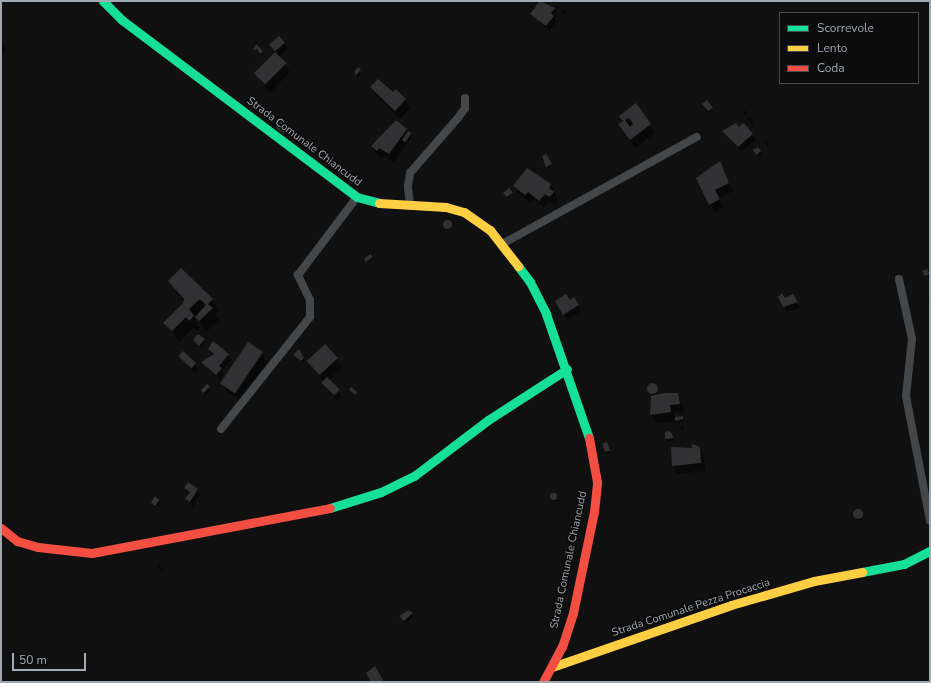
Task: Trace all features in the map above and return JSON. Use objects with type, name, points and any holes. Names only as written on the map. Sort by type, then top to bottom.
[{"type":"street","name":"Strada Comunale Chiancudd","points":[[102,1],[122,20],[357,197],[381,204],[446,207],[464,212],[490,230],[530,282],[546,314],[567,369],[588,432],[597,482],[595,506],[573,613],[562,647],[543,682]]},
{"type":"street","points":[[410,206],[410,173],[458,118],[465,108],[465,98]]},
{"type":"street","points":[[502,244],[697,138]]},
{"type":"street","points":[[220,429],[310,317],[310,300],[298,275],[357,197]]},
{"type":"street","points":[[899,279],[912,339],[906,396],[930,521]]},
{"type":"street","points":[[1,528],[18,541],[38,547],[92,553],[319,512],[381,492],[414,476],[488,420],[567,369]]},
{"type":"street","name":"Strada Comunale Pezza Procaccia","points":[[552,667],[731,605],[814,581],[904,564],[930,551]]},
{"type":"building","points":[[540,1],[555,8],[551,13],[554,16],[546,26],[530,14]]},
{"type":"building","points":[[279,36],[285,43],[275,51],[269,45]]},
{"type":"building","points":[[256,44],[263,51],[260,54],[257,49],[253,50]]},
{"type":"building","points":[[275,52],[286,63],[265,85],[254,73]]},
{"type":"building","points":[[358,67],[361,70],[356,75],[354,72]]},
{"type":"building","points":[[378,79],[393,92],[396,89],[406,99],[395,111],[370,87]]},
{"type":"building","points":[[707,100],[713,108],[708,111],[702,104]]},
{"type":"building","points":[[636,103],[651,124],[630,140],[618,124],[623,121],[619,116]],"holes":[[[629,118],[633,124],[630,127],[625,120]]]},
{"type":"building","points":[[396,120],[407,129],[389,154],[379,148],[377,151],[371,146]]},
{"type":"building","points":[[281,121],[289,128],[284,134],[276,128]]},
{"type":"building","points":[[736,123],[739,127],[744,123],[753,134],[738,147],[722,131]]},
{"type":"building","points":[[408,131],[411,133],[405,142],[402,140]]},
{"type":"building","points":[[758,147],[761,151],[756,155],[753,150]]},
{"type":"building","points":[[546,154],[552,164],[546,167],[542,156]]},
{"type":"building","points":[[720,161],[729,183],[715,190],[720,199],[709,205],[696,178]]},
{"type":"building","points":[[527,168],[551,184],[549,188],[554,192],[549,197],[545,194],[539,201],[528,192],[525,195],[513,186]]},
{"type":"building","points":[[509,188],[513,193],[507,197],[503,193]]},
{"type":"building","points":[[445,220],[449,220],[451,224],[449,228],[445,228],[443,226],[443,222]]},
{"type":"building","points":[[370,254],[373,257],[366,262],[364,259]]},
{"type":"building","points":[[181,268],[213,299],[208,304],[213,308],[199,321],[195,317],[206,305],[200,299],[189,309],[194,316],[189,321],[186,317],[172,331],[163,323],[183,303],[184,299],[168,281]]},
{"type":"building","points":[[927,269],[930,274],[925,276],[922,271]]},
{"type":"building","points":[[782,293],[785,298],[793,294],[798,302],[783,307],[778,297]]},
{"type":"building","points":[[566,294],[570,300],[574,297],[579,305],[563,315],[555,301]]},
{"type":"building","points":[[198,334],[205,339],[199,346],[193,340]]},
{"type":"building","points":[[213,341],[229,354],[219,366],[222,368],[216,375],[201,362],[214,354],[208,349]]},
{"type":"building","points":[[248,342],[263,352],[235,394],[220,383]]},
{"type":"building","points":[[325,344],[338,358],[320,375],[307,361]]},
{"type":"building","points":[[299,349],[304,358],[301,361],[293,355]]},
{"type":"building","points":[[183,351],[196,363],[191,368],[178,356]]},
{"type":"building","points":[[327,377],[340,390],[334,395],[321,383]]},
{"type":"building","points":[[652,382],[656,384],[658,388],[656,392],[652,394],[648,392],[646,388],[648,384]]},
{"type":"building","points":[[207,384],[210,387],[203,393],[201,390]]},
{"type":"building","points":[[351,387],[357,392],[356,395],[349,390]]},
{"type":"building","points":[[665,393],[678,393],[680,404],[670,405],[671,412],[650,415],[651,396]]},
{"type":"building","points":[[683,416],[683,419],[675,421],[675,417]]},
{"type":"building","points":[[670,431],[674,438],[665,439],[665,432]]},
{"type":"building","points":[[607,442],[610,451],[605,452],[602,444]]},
{"type":"building","points":[[692,444],[700,447],[701,463],[672,466],[671,447],[692,448]]},
{"type":"building","points":[[188,482],[198,489],[190,502],[185,499],[190,492],[184,488]]},
{"type":"building","points":[[553,492],[557,496],[553,500],[549,496]]},
{"type":"building","points":[[155,496],[159,500],[155,506],[151,502]]},
{"type":"building","points":[[856,509],[860,509],[862,510],[862,518],[856,519],[853,516],[853,512]]},
{"type":"building","points":[[409,610],[413,613],[404,621],[399,616]]},
{"type":"building","points":[[375,666],[384,682],[371,682],[366,673]]},
{"type":"traffic: fast","points":[[103,1],[122,20],[357,197],[379,203]]},
{"type":"traffic: fast","points":[[518,266],[530,282],[546,314],[589,438]]},
{"type":"traffic: fast","points":[[330,508],[381,492],[414,476],[488,420],[567,369]]},
{"type":"traffic: fast","points":[[862,572],[904,564],[930,551]]},
{"type":"traffic: slow","points":[[379,203],[446,207],[464,212],[490,230],[518,266]]},
{"type":"traffic: slow","points":[[552,667],[731,605],[814,581],[862,572]]},
{"type":"traffic: jam","points":[[543,682],[562,647],[573,613],[594,512],[597,482],[589,438]]},
{"type":"traffic: jam","points":[[1,528],[17,541],[38,547],[92,553],[330,508]]}]
